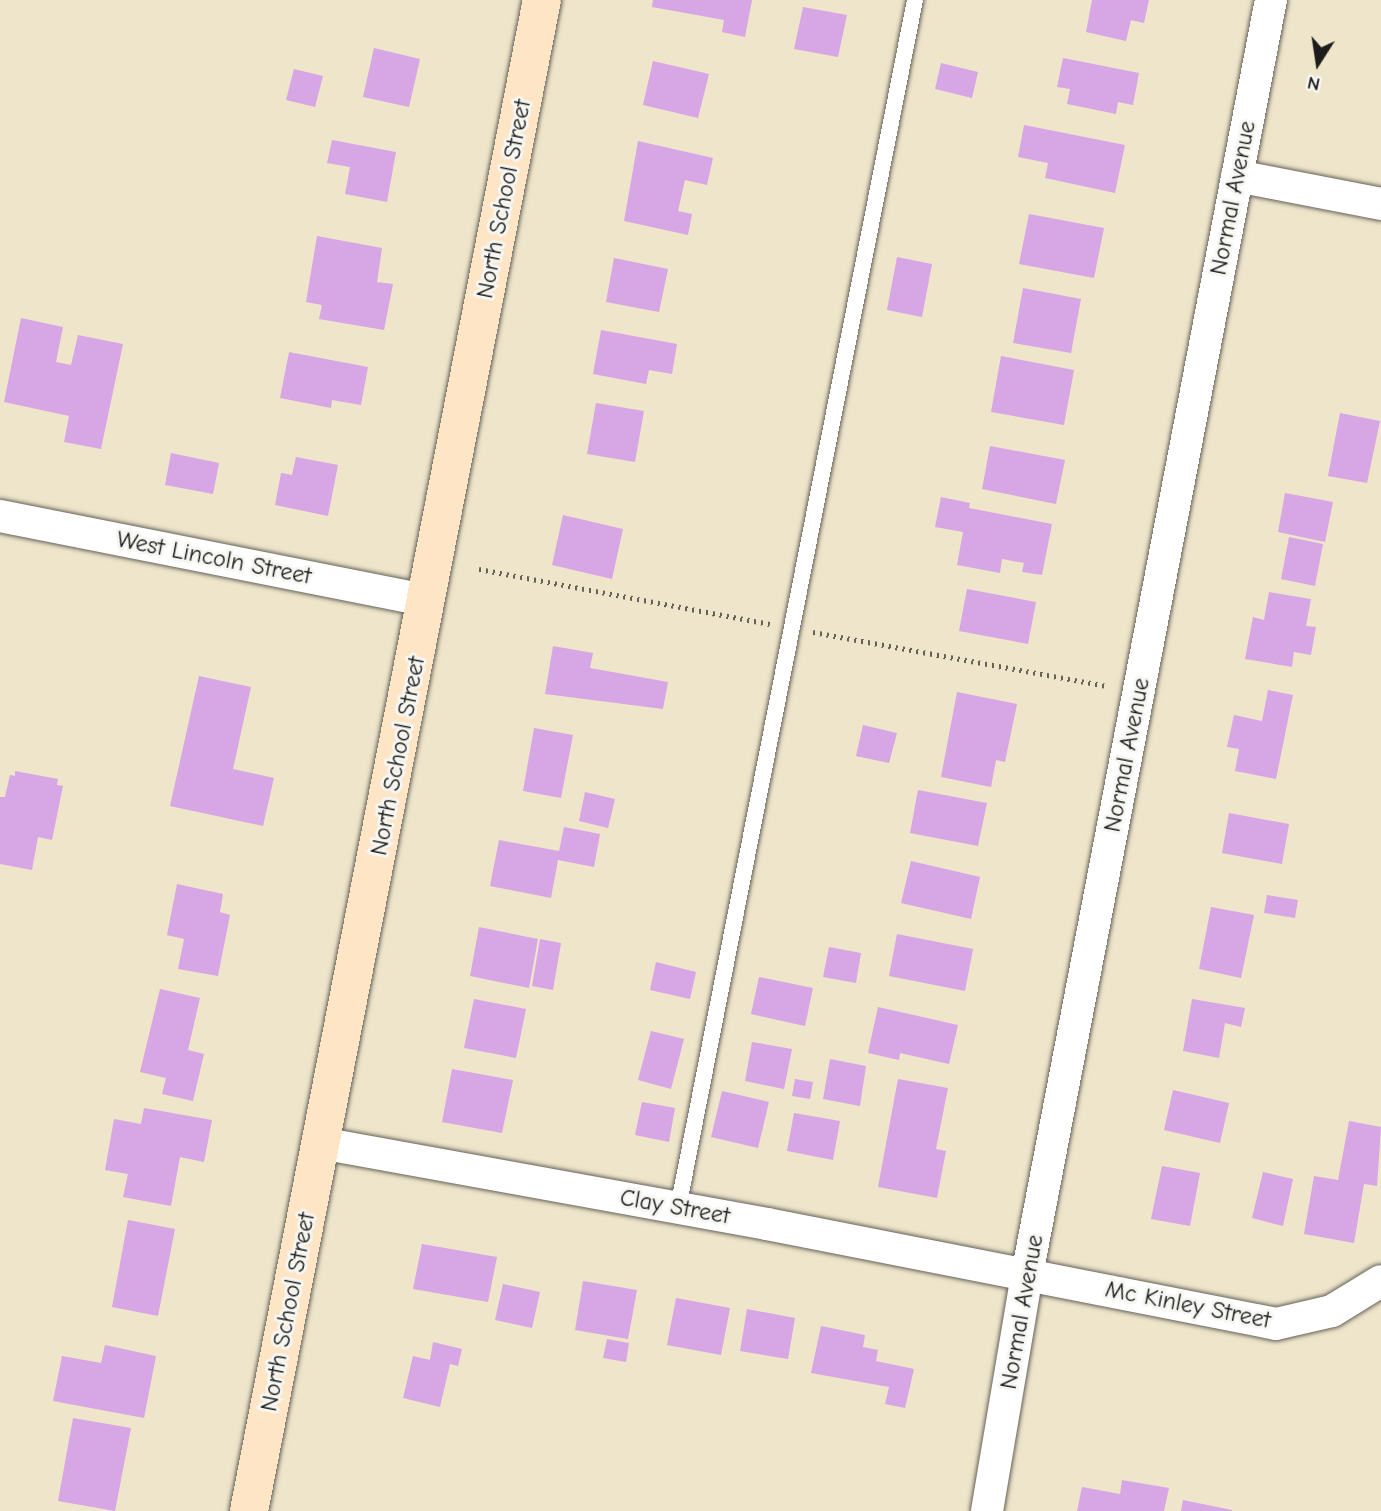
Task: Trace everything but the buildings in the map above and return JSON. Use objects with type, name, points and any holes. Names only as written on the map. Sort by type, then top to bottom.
[{"type":"street","name":"North School Street","points":[[249,1511],[428,601],[542,0]]},
{"type":"street","name":"Normal Avenue","points":[[988,1511],[1027,1275],[1271,0]]},
{"type":"street","points":[[1237,176],[1381,204]]},
{"type":"street","name":"West Lincoln Street","points":[[0,516],[428,601]]},
{"type":"street","name":"Clay Street","points":[[321,1143],[1027,1275]]},
{"type":"street","name":"Mc Kinley Street","points":[[1027,1275],[1276,1324],[1332,1311],[1381,1281]]},
{"type":"lane","points":[[678,1208],[915,0]]}]
